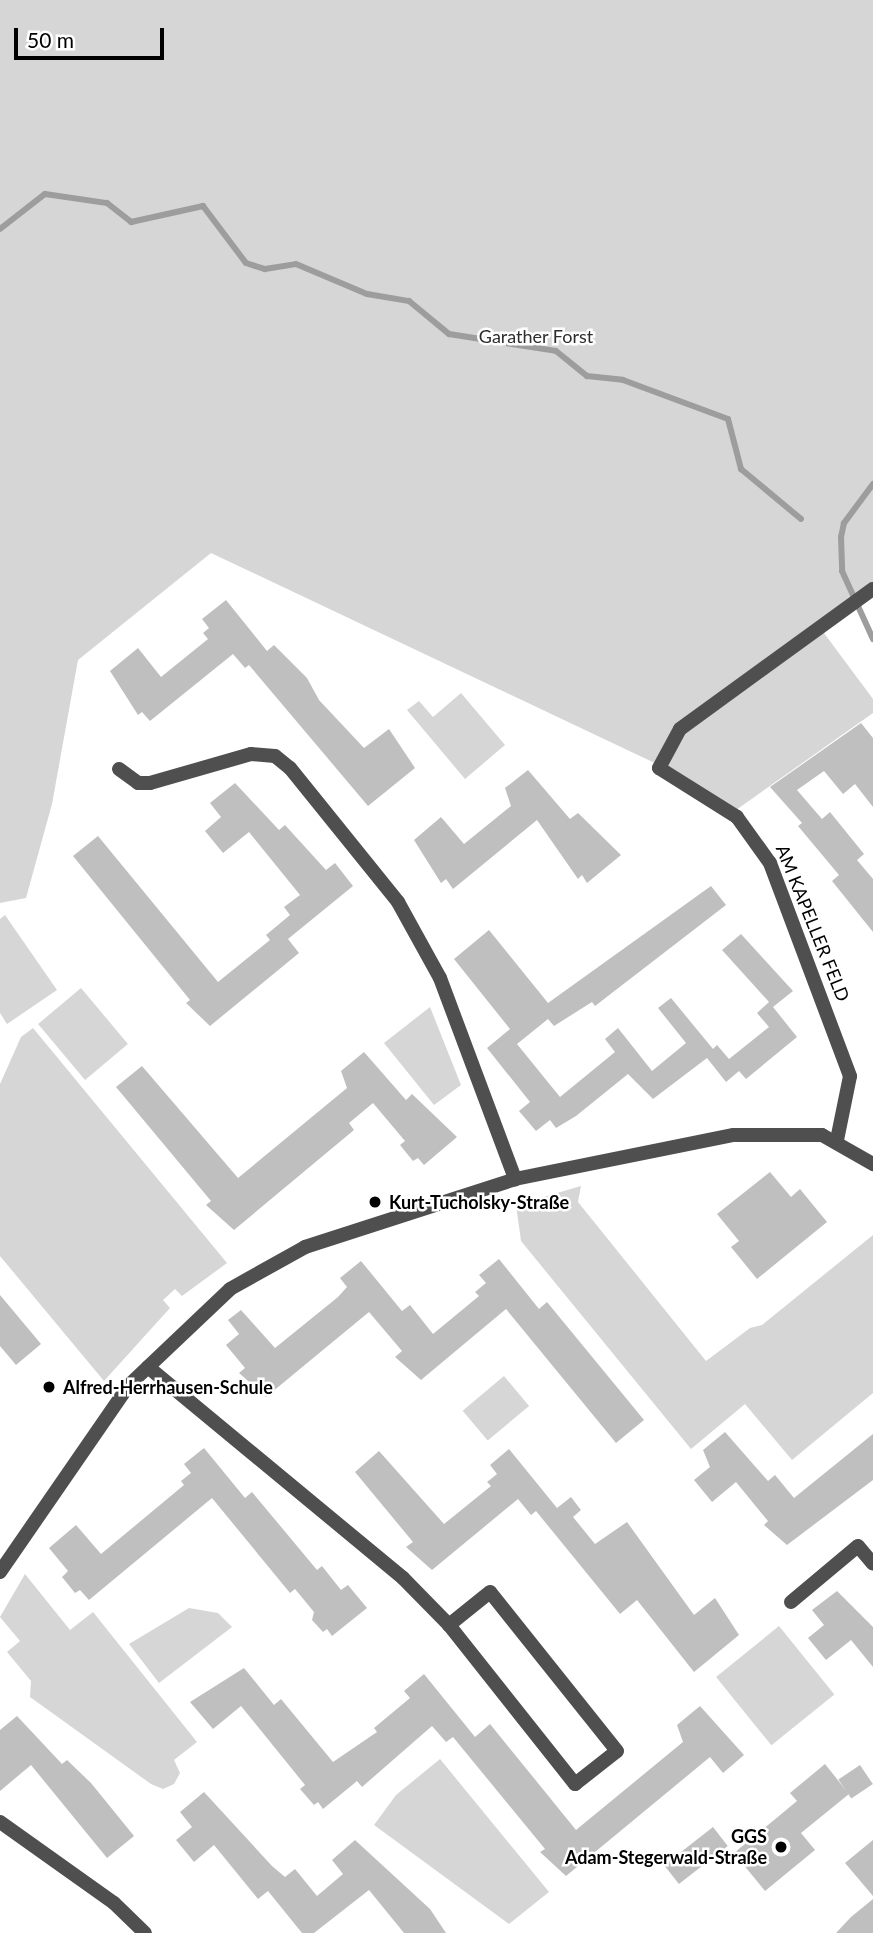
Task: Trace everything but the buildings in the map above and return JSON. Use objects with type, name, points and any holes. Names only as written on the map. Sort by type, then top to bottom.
[{"type":"street","name":"AM KAPELLER FELD","points":[[837,1140],[850,1076],[770,863],[737,817],[659,768],[680,729],[869,592]]},
{"type":"street","points":[[119,769],[138,783],[150,783],[251,754],[275,756],[289,768],[398,902],[440,978],[515,1179]]},
{"type":"street","points":[[0,1572],[129,1385],[230,1289],[305,1247],[515,1179],[734,1135],[783,1132],[837,1140],[873,1164]]},
{"type":"street","points":[[148,1367],[403,1578],[449,1625],[575,1784],[617,1751],[490,1592],[449,1625]]},
{"type":"street","points":[[791,1602],[858,1545],[873,1564]]},
{"type":"street","points":[[0,1822],[114,1903],[145,1933]]},
{"type":"green space","name":"Garather Forst","points":[[0,0],[873,0],[873,586],[818,625],[873,699],[873,713],[736,810],[659,765],[211,553],[78,660],[52,804],[26,898],[0,903]]},
{"type":"green space","points":[[461,693],[505,745],[465,779],[407,710],[419,701],[433,717]]},
{"type":"green space","points":[[5,915],[57,990],[7,1024],[0,1013],[0,919]]},
{"type":"green space","points":[[81,988],[128,1044],[85,1080],[38,1024]]},
{"type":"green space","points":[[430,1007],[461,1085],[434,1105],[384,1043]]},
{"type":"green space","points":[[33,1028],[227,1263],[182,1296],[175,1289],[163,1300],[170,1308],[104,1381],[0,1256],[0,1084],[21,1037]]},
{"type":"green space","points":[[581,1186],[578,1202],[706,1361],[750,1328],[762,1325],[873,1235],[873,1393],[792,1460],[745,1404],[691,1449],[521,1241],[516,1205]]},
{"type":"green space","points":[[504,1376],[529,1406],[488,1441],[463,1411]]},
{"type":"green space","points":[[25,1574],[70,1630],[93,1612],[197,1742],[174,1760],[180,1773],[174,1784],[163,1789],[151,1784],[30,1697],[31,1681],[7,1652],[20,1641],[0,1617]]},
{"type":"green space","points":[[189,1608],[218,1613],[232,1627],[159,1683],[129,1644]]},
{"type":"green space","points":[[779,1626],[834,1694],[771,1745],[716,1677]]},
{"type":"green space","points":[[440,1759],[549,1892],[509,1924],[374,1825],[396,1795]]},
{"type":"waterway","points":[[0,229],[45,194],[107,203],[131,222],[203,206],[246,263],[265,269],[296,264],[367,294],[409,301],[449,334],[556,351],[587,376],[623,380],[728,419],[741,469],[801,519]]},
{"type":"waterway","points":[[873,484],[844,523],[841,537],[842,571],[873,639]]},
{"type":"place","name":"Kurt-Tucholsky-Straße","points":[[375,1202]]},
{"type":"place","name":"Alfred-Herrhausen-Schule","points":[[49,1387]]},
{"type":"place","name":"GGS Adam-Stegerwald-Straße","points":[[781,1847]]}]
